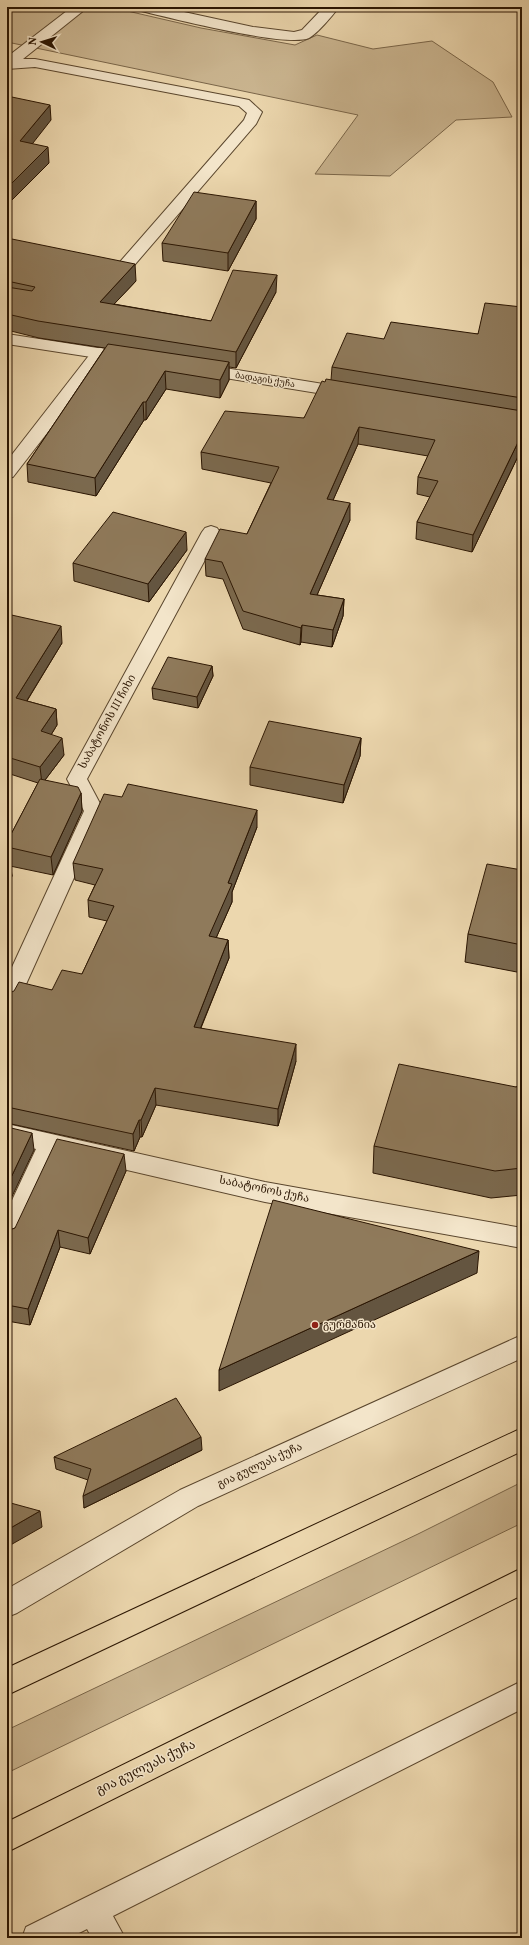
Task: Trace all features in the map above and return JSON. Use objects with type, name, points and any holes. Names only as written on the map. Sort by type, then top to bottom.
[{"type":"highway","points":[[7,1682],[522,1439]]},
{"type":"highway","name":"გია გულუას ქუჩა","points":[[7,1837],[522,1581]]},
{"type":"street","points":[[7,65],[81,7]]},
{"type":"street","points":[[142,7],[262,33],[296,38],[304,35],[332,7]]},
{"type":"street","points":[[7,65],[35,63],[244,103],[255,112],[251,122],[126,266]]},
{"type":"street","points":[[7,339],[147,361]]},
{"type":"street","points":[[7,473],[100,354]]},
{"type":"street","name":"ბადაგის ქუჩა","points":[[186,367],[366,396]]},
{"type":"street","name":"საბატონოს III ჩიხი","points":[[7,1002],[94,811],[77,779],[211,532]]},
{"type":"street","name":"საბატონოს ქუჩა","points":[[7,1134],[265,1192],[522,1238]]},
{"type":"street","points":[[7,1237],[51,1143]]},
{"type":"street","name":"გია გულუას ქუჩა","points":[[7,1604],[189,1498],[522,1346]]},
{"type":"street","points":[[36,1938],[522,1694]]},
{"type":"street","points":[[92,1910],[110,1938]]},
{"type":"shaded area","points":[[7,7],[110,7],[201,28],[295,45],[317,35],[373,49],[432,41],[493,82],[512,117],[456,120],[390,176],[315,174],[358,115],[7,42]]},
{"type":"shaded area","points":[[522,1482],[522,1523],[7,1773],[7,1730],[418,1534]]},
{"type":"building","points":[[7,96],[50,105],[20,141],[48,147],[7,188]]},
{"type":"building","points":[[194,192],[256,201],[228,253],[162,243]]},
{"type":"building","points":[[7,238],[135,264],[100,302],[211,321],[233,270],[277,275],[236,352],[38,321],[7,314],[7,287],[32,291],[35,287],[7,281]]},
{"type":"building","points":[[485,303],[522,307],[522,398],[332,367],[347,333],[384,339],[391,322],[478,334]]},
{"type":"building","points":[[108,344],[229,362],[220,380],[165,371],[146,402],[143,402],[95,478],[27,464]]},
{"type":"building","points":[[326,379],[522,411],[522,434],[473,535],[417,522],[438,481],[418,477],[435,440],[359,427],[327,499],[350,503],[310,594],[344,599],[333,630],[302,625],[301,628],[243,611],[222,562],[205,559],[220,529],[247,534],[279,467],[201,452],[225,411],[304,418],[322,381],[325,382]]},
{"type":"building","points":[[113,512],[186,532],[148,584],[73,563]]},
{"type":"building","points":[[7,614],[61,626],[16,698],[56,709],[41,731],[62,738],[40,767],[7,757]]},
{"type":"building","points":[[168,657],[212,666],[197,697],[152,688]]},
{"type":"building","points":[[269,721],[361,738],[344,785],[250,767]]},
{"type":"building","points":[[40,779],[78,787],[81,793],[51,857],[7,847],[7,842]]},
{"type":"building","points":[[128,784],[257,810],[228,883],[232,884],[209,936],[228,940],[194,1027],[296,1044],[278,1109],[155,1088],[133,1134],[7,1107],[7,1039],[9,1034],[7,1034],[7,994],[14,991],[19,982],[52,990],[62,970],[82,974],[114,906],[88,900],[103,869],[73,863],[104,794],[122,797]]},
{"type":"building","points":[[487,864],[522,870],[522,945],[468,934]]},
{"type":"building","points":[[399,1064],[516,1087],[522,1085],[522,1168],[495,1171],[374,1146]]},
{"type":"building","points":[[7,1127],[32,1133],[7,1186]]},
{"type":"building","points":[[57,1139],[124,1154],[88,1238],[58,1230],[28,1309],[7,1305],[7,1231],[15,1228]]},
{"type":"building","points":[[273,1200],[479,1251],[219,1370]]},
{"type":"building","points":[[176,1398],[201,1437],[83,1496],[91,1469],[54,1457]]},
{"type":"building","points":[[7,1502],[40,1511],[7,1530]]},
{"type":"place","name":"გურმანია","points":[[315,1325]]}]
